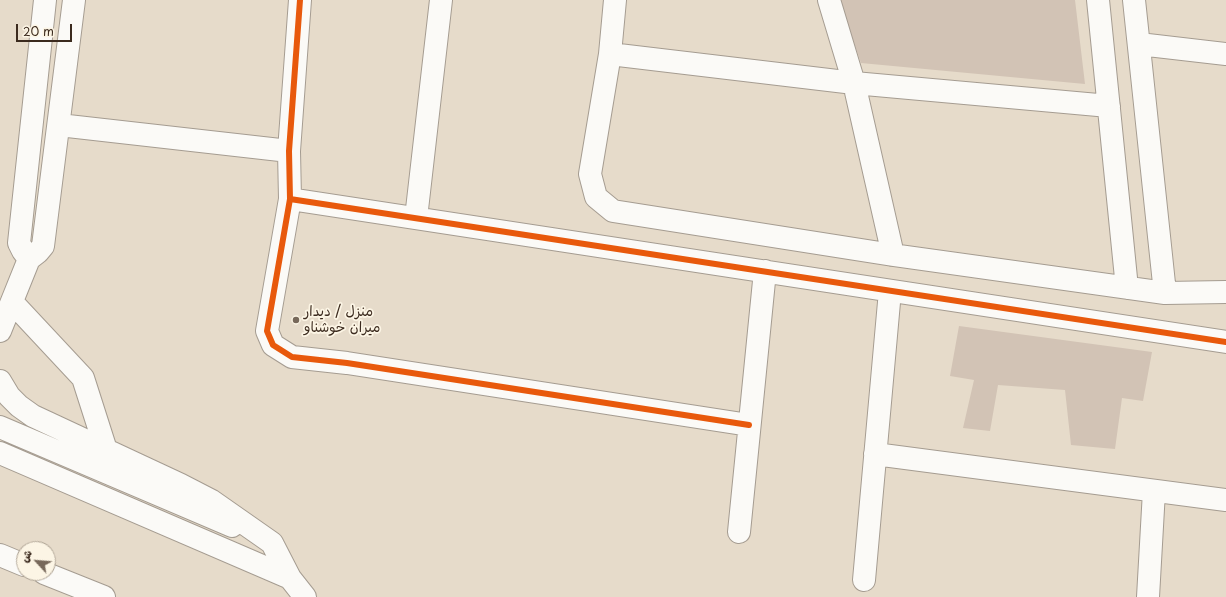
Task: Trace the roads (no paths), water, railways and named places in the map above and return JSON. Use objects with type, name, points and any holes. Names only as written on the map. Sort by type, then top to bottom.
[{"type":"main road","points":[[29,259],[19,243],[45,0]]},
{"type":"main road","points":[[0,331],[29,259],[43,246],[74,0]]},
{"type":"main road","points":[[300,0],[289,151],[290,199],[267,331],[273,345],[292,357],[347,362],[749,424]]},
{"type":"main road","points":[[416,218],[441,0]]},
{"type":"main road","points":[[615,0],[610,54],[590,174],[596,197],[613,211],[893,255],[1127,288],[1165,293],[1226,292]]},
{"type":"main road","points":[[828,0],[854,83],[893,255]]},
{"type":"main road","points":[[1098,0],[1127,288]]},
{"type":"main road","points":[[1134,0],[1165,293]]},
{"type":"main road","points":[[1139,44],[1226,54]]},
{"type":"main road","points":[[610,54],[854,83],[1109,106]]},
{"type":"main road","points":[[59,125],[289,151]]},
{"type":"main road","points":[[290,199],[1226,342]]},
{"type":"main road","points":[[739,532],[765,271]]},
{"type":"main road","points":[[864,580],[890,291]]},
{"type":"main road","points":[[12,302],[83,378],[106,450]]},
{"type":"main road","points":[[0,381],[9,396],[19,406],[33,416],[212,501],[272,543],[290,578],[305,597]]},
{"type":"main road","points":[[0,427],[272,543]]},
{"type":"main road","points":[[0,453],[290,578]]},
{"type":"main road","points":[[875,454],[1226,500]]},
{"type":"main road","points":[[1148,597],[1154,490]]},
{"type":"main road","points":[[0,555],[16,562]]},
{"type":"main road","points":[[56,578],[99,596]]},
{"type":"place","name":"منزل / ديدار ميران خوشناو","points":[[296,320]]}]
